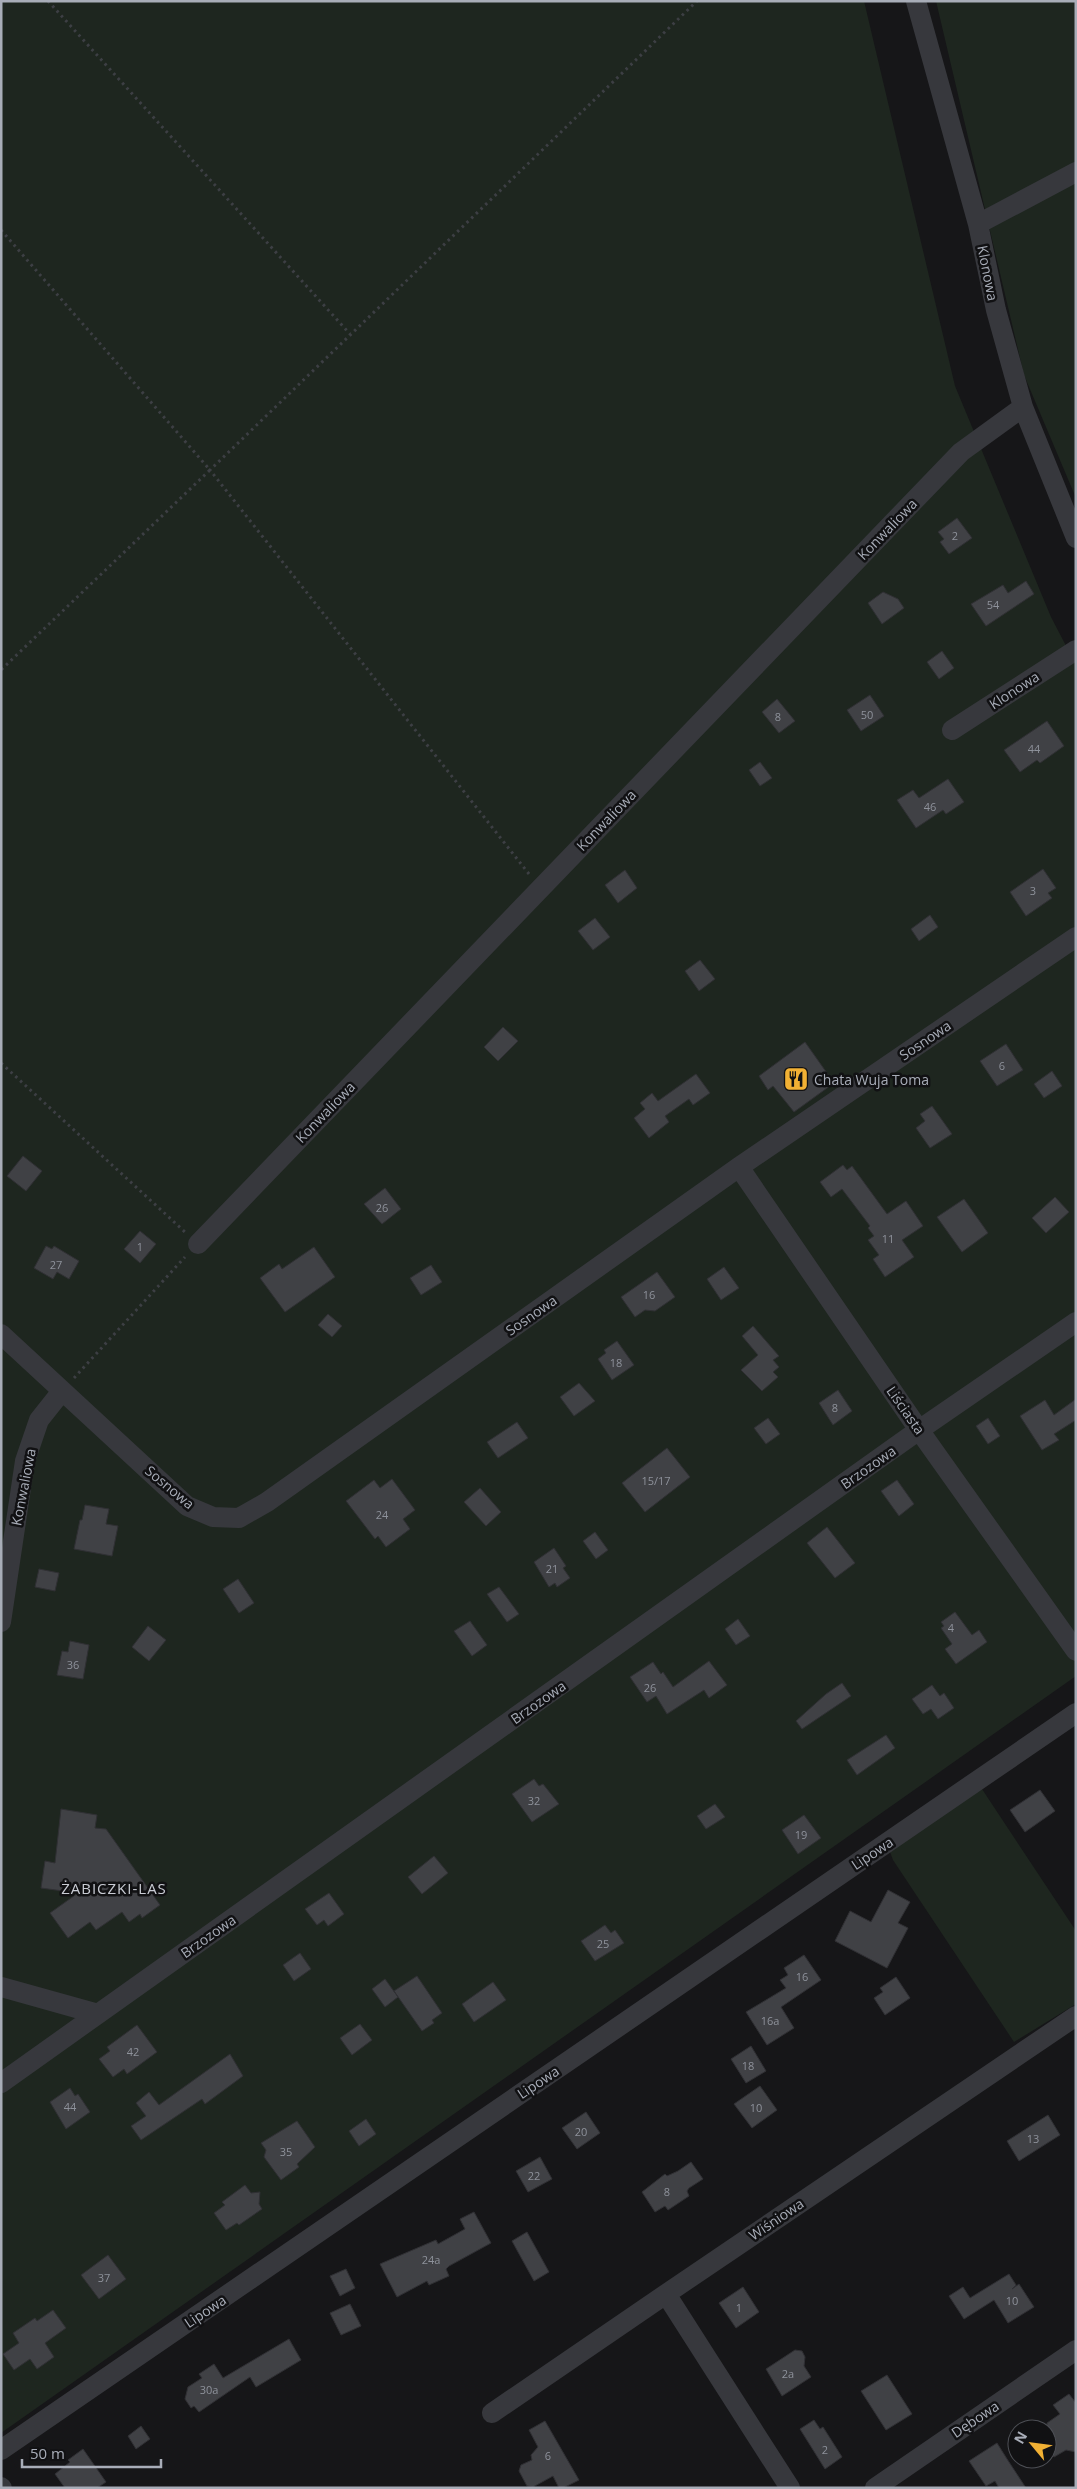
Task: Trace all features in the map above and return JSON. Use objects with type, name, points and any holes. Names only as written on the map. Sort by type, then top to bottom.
[{"type":"street","name":"Klonowa","points":[[916,1],[978,224],[996,310],[1023,407],[1076,538]]},
{"type":"street","points":[[978,224],[1076,172]]},
{"type":"street","name":"Konwaliowa","points":[[198,1244],[961,452],[1023,407]]},
{"type":"street","name":"Klonowa","points":[[952,730],[1076,650]]},
{"type":"street","name":"Sosnowa","points":[[1,1334],[187,1506],[214,1518],[239,1518],[267,1502],[738,1167],[1076,937]]},
{"type":"street","name":"Liściasta","points":[[738,1167],[919,1430],[1076,1651]]},
{"type":"street","name":"Brzozowa","points":[[1,2083],[919,1430],[1076,1322]]},
{"type":"street","name":"Konwaliowa","points":[[1,1622],[25,1461],[39,1420],[62,1391]]},
{"type":"street","name":"Lipowa","points":[[1,2450],[1076,1713]]},
{"type":"street","points":[[1,1987],[98,2014]]},
{"type":"street","name":"Wiśniowa","points":[[492,2413],[1076,2016]]},
{"type":"street","points":[[666,2294],[790,2488]]},
{"type":"street","name":"Dębowa","points":[[875,2488],[1076,2350]]},
{"type":"path","points":[[48,1],[350,334]]},
{"type":"path","points":[[1,670],[697,1]]},
{"type":"path","points":[[1,230],[210,470],[540,888]]},
{"type":"path","points":[[1,1063],[198,1244],[62,1391]]},
{"type":"shaded area","points":[[1,1],[864,1],[955,386],[1051,617],[1076,665],[1076,1676],[1,2433]]},
{"type":"shaded area","points":[[936,1],[1076,1],[1076,498],[1024,375]]},
{"type":"shaded area","points":[[980,1786],[1076,1931],[1076,2004],[1014,2042],[893,1860],[889,1849]]},
{"type":"building","points":[[957,518],[972,538],[949,554],[940,542],[944,539],[938,532]]},
{"type":"building","points":[[1026,581],[1034,594],[986,626],[971,604],[1003,585],[1008,593]]},
{"type":"building","points":[[883,592],[898,599],[904,608],[882,624],[868,603]]},
{"type":"building","points":[[942,651],[954,668],[939,679],[927,662]]},
{"type":"building","points":[[870,695],[884,716],[861,731],[847,710]]},
{"type":"building","points":[[777,699],[795,721],[779,733],[762,712]]},
{"type":"building","points":[[1047,721],[1064,746],[1040,763],[1037,760],[1020,772],[1004,750]]},
{"type":"building","points":[[760,762],[772,778],[760,786],[749,770]]},
{"type":"building","points":[[948,779],[964,802],[946,814],[943,810],[916,828],[897,800],[913,790],[919,798]]},
{"type":"building","points":[[1043,869],[1056,888],[1048,893],[1052,898],[1026,916],[1010,892]]},
{"type":"building","points":[[625,870],[637,888],[618,903],[605,885]]},
{"type":"building","points":[[930,915],[938,927],[919,941],[911,929]]},
{"type":"building","points":[[595,918],[610,937],[593,950],[578,931]]},
{"type":"building","points":[[700,960],[715,979],[699,991],[685,971]]},
{"type":"building","points":[[503,1027],[518,1041],[498,1061],[484,1047]]},
{"type":"building","name":"Chata Wuja Toma","points":[[805,1042],[834,1083],[794,1112],[773,1086],[768,1090],[759,1076]]},
{"type":"building","points":[[1006,1044],[1023,1070],[997,1086],[980,1061]]},
{"type":"building","points":[[1052,1071],[1062,1086],[1044,1098],[1034,1084]]},
{"type":"building","points":[[696,1074],[710,1093],[693,1105],[689,1099],[665,1116],[669,1122],[649,1138],[634,1118],[645,1109],[640,1103],[652,1093],[658,1101]]},
{"type":"building","points":[[932,1106],[952,1134],[930,1148],[916,1128],[925,1121],[920,1114]]},
{"type":"building","points":[[23,1156],[42,1171],[26,1191],[7,1176]]},
{"type":"building","points":[[843,1165],[847,1170],[852,1166],[887,1214],[906,1201],[923,1226],[902,1240],[914,1257],[885,1277],[873,1259],[879,1255],[868,1240],[874,1236],[868,1228],[870,1226],[842,1189],[831,1197],[820,1182]]},
{"type":"building","points":[[385,1188],[401,1209],[382,1224],[364,1204]]},
{"type":"building","points":[[1055,1197],[1069,1212],[1046,1233],[1032,1218]]},
{"type":"building","points":[[964,1199],[988,1233],[962,1252],[937,1217]]},
{"type":"building","points":[[140,1231],[156,1244],[140,1263],[124,1249]]},
{"type":"building","points":[[46,1246],[52,1249],[54,1246],[79,1261],[69,1279],[57,1272],[53,1279],[34,1268]]},
{"type":"building","points":[[314,1247],[335,1277],[285,1312],[260,1278],[279,1264],[282,1269]]},
{"type":"building","points":[[431,1265],[442,1282],[421,1295],[410,1278]]},
{"type":"building","points":[[724,1267],[739,1288],[721,1300],[707,1279]]},
{"type":"building","points":[[657,1272],[675,1297],[655,1311],[645,1310],[635,1317],[621,1297]]},
{"type":"building","points":[[328,1314],[342,1326],[332,1337],[318,1325]]},
{"type":"building","points":[[753,1326],[779,1356],[773,1360],[779,1367],[773,1372],[778,1377],[762,1391],[741,1370],[758,1355],[742,1336]]},
{"type":"building","points":[[617,1341],[634,1365],[612,1380],[598,1359],[606,1353],[604,1350]]},
{"type":"building","points":[[579,1383],[595,1401],[574,1416],[560,1397]]},
{"type":"building","points":[[838,1390],[852,1411],[833,1425],[819,1403]]},
{"type":"building","points":[[1076,1399],[1076,1420],[1054,1434],[1059,1440],[1042,1450],[1020,1416],[1045,1400],[1054,1415]]},
{"type":"building","points":[[768,1418],[780,1434],[766,1444],[754,1428]]},
{"type":"building","points":[[988,1418],[1000,1436],[988,1444],[976,1426]]},
{"type":"building","points":[[517,1422],[528,1438],[498,1458],[487,1442]]},
{"type":"building","points":[[667,1448],[690,1477],[645,1512],[622,1483]]},
{"type":"building","points":[[392,1479],[415,1510],[403,1519],[410,1529],[386,1547],[378,1536],[375,1539],[346,1501],[374,1480],[380,1488]]},
{"type":"building","points":[[897,1480],[914,1504],[899,1516],[881,1491]]},
{"type":"building","points":[[480,1488],[501,1512],[486,1526],[464,1502]]},
{"type":"building","points":[[85,1505],[109,1509],[106,1524],[118,1526],[112,1556],[74,1549]]},
{"type":"building","points":[[827,1527],[855,1563],[835,1578],[807,1543]]},
{"type":"building","points":[[595,1532],[608,1550],[596,1559],[583,1541]]},
{"type":"building","points":[[554,1548],[566,1566],[563,1568],[570,1578],[557,1587],[555,1583],[549,1587],[534,1562]]},
{"type":"building","points":[[39,1569],[59,1573],[55,1591],[35,1587]]},
{"type":"building","points":[[238,1579],[254,1603],[239,1613],[223,1589]]},
{"type":"building","points":[[499,1587],[519,1614],[507,1622],[487,1594]]},
{"type":"building","points":[[955,1612],[972,1635],[979,1630],[987,1642],[956,1664],[945,1649],[952,1644],[941,1628],[944,1626],[941,1622]]},
{"type":"building","points":[[738,1619],[750,1636],[736,1645],[725,1629]]},
{"type":"building","points":[[470,1621],[487,1645],[472,1656],[454,1631]]},
{"type":"building","points":[[148,1626],[166,1640],[149,1661],[132,1647]]},
{"type":"building","points":[[70,1641],[89,1645],[83,1679],[57,1675],[62,1651],[68,1652]]},
{"type":"building","points":[[709,1661],[727,1685],[709,1698],[704,1690],[667,1714],[656,1696],[647,1702],[630,1677],[653,1662],[661,1674],[663,1672],[673,1687]]},
{"type":"building","points":[[842,1683],[851,1696],[802,1729],[796,1721],[826,1694]]},
{"type":"building","points":[[932,1685],[940,1696],[944,1693],[954,1708],[938,1719],[931,1709],[923,1714],[912,1699]]},
{"type":"building","points":[[886,1735],[895,1748],[857,1775],[847,1760]]},
{"type":"building","points":[[534,1779],[539,1786],[543,1784],[559,1804],[532,1822],[512,1794]]},
{"type":"building","points":[[1040,1790],[1055,1811],[1025,1832],[1010,1810]]},
{"type":"building","points":[[715,1804],[725,1817],[706,1829],[697,1816]]},
{"type":"building","points":[[61,1809],[97,1815],[95,1828],[106,1829],[160,1905],[142,1918],[140,1914],[129,1922],[122,1912],[96,1930],[90,1922],[68,1938],[50,1913],[78,1893],[41,1888],[45,1861],[55,1863]]},
{"type":"building","points":[[804,1815],[821,1838],[798,1854],[782,1830]]},
{"type":"building","points":[[434,1856],[448,1873],[422,1894],[408,1877]]},
{"type":"building","points":[[888,1890],[910,1902],[898,1923],[908,1928],[887,1968],[835,1941],[850,1911],[871,1922]]},
{"type":"building","points":[[329,1893],[344,1914],[328,1926],[324,1920],[317,1925],[305,1909]]},
{"type":"building","points":[[605,1925],[611,1933],[615,1930],[624,1943],[595,1961],[581,1941]]},
{"type":"building","points":[[300,1953],[311,1969],[294,1981],[283,1965]]},
{"type":"building","points":[[804,1955],[821,1980],[781,2007],[794,2028],[767,2045],[746,2012],[786,1988],[780,1980],[788,1975],[784,1968]]},
{"type":"building","points":[[417,1976],[442,2013],[432,2020],[434,2023],[422,2031],[394,1991]]},
{"type":"building","points":[[896,1977],[910,1998],[885,2015],[874,1998],[883,1992],[880,1988]]},
{"type":"building","points":[[385,1979],[398,1997],[385,2007],[372,1989]]},
{"type":"building","points":[[493,1982],[506,2000],[474,2022],[462,2004]]},
{"type":"building","points":[[360,2024],[372,2040],[352,2055],[340,2038]]},
{"type":"building","points":[[137,2025],[157,2052],[127,2074],[124,2069],[113,2077],[99,2059],[110,2051],[107,2047]]},
{"type":"building","points":[[751,2046],[766,2071],[746,2083],[731,2059]]},
{"type":"building","points":[[230,2054],[243,2076],[205,2104],[202,2099],[141,2140],[131,2126],[146,2116],[136,2103],[149,2092],[159,2105]]},
{"type":"building","points":[[760,2086],[777,2110],[752,2128],[734,2104]]},
{"type":"building","points":[[70,2088],[75,2096],[78,2094],[90,2112],[66,2129],[50,2102]]},
{"type":"building","points":[[586,2112],[600,2133],[577,2149],[562,2128]]},
{"type":"building","points":[[1048,2115],[1060,2135],[1019,2161],[1007,2141]]},
{"type":"building","points":[[366,2119],[376,2134],[359,2146],[349,2131]]},
{"type":"building","points":[[297,2121],[315,2147],[297,2164],[299,2167],[281,2180],[264,2157],[266,2150],[261,2143]]},
{"type":"building","points":[[540,2157],[552,2179],[528,2192],[516,2171]]},
{"type":"building","points":[[691,2162],[703,2179],[689,2188],[687,2191],[689,2196],[668,2210],[665,2206],[655,2212],[642,2192],[665,2174],[667,2176],[678,2171]]},
{"type":"building","points":[[245,2185],[251,2193],[260,2192],[259,2204],[262,2209],[239,2225],[237,2223],[226,2230],[214,2213],[225,2205],[222,2202]]},
{"type":"building","points":[[474,2212],[491,2243],[449,2266],[446,2269],[449,2276],[429,2285],[427,2281],[397,2297],[380,2264],[436,2240],[438,2244],[465,2229],[460,2219]]},
{"type":"building","points":[[527,2232],[549,2272],[534,2281],[512,2241]]},
{"type":"building","points":[[108,2255],[126,2279],[99,2299],[81,2275]]},
{"type":"building","points":[[346,2269],[355,2288],[340,2296],[330,2276]]},
{"type":"building","points":[[1009,2274],[1016,2285],[1012,2289],[1019,2284],[1034,2307],[1008,2323],[994,2300],[964,2319],[949,2296],[963,2287],[970,2298]]},
{"type":"building","points":[[743,2287],[759,2312],[736,2328],[719,2303]]},
{"type":"building","points":[[350,2304],[361,2326],[341,2335],[330,2313]]},
{"type":"building","points":[[53,2310],[66,2328],[45,2343],[54,2357],[37,2369],[30,2359],[14,2370],[3,2354],[19,2343],[13,2333],[35,2318],[37,2321]]},
{"type":"building","points":[[289,2339],[301,2360],[256,2387],[250,2377],[199,2412],[194,2406],[191,2408],[185,2399],[188,2387],[202,2378],[199,2374],[214,2364],[223,2378]]},
{"type":"building","points":[[795,2350],[802,2351],[805,2357],[804,2366],[811,2377],[782,2396],[766,2369]]},
{"type":"building","points":[[887,2375],[912,2414],[886,2430],[861,2391]]},
{"type":"building","points":[[1069,2394],[1076,2403],[1076,2452],[1066,2450],[1057,2455],[1057,2419],[1053,2419],[1060,2414],[1053,2405]]},
{"type":"building","points":[[814,2420],[820,2429],[823,2427],[842,2457],[825,2469],[800,2429]]},
{"type":"building","points":[[545,2421],[579,2480],[563,2488],[559,2488],[553,2476],[533,2487],[527,2486],[519,2471],[521,2465],[532,2460],[531,2455],[538,2447],[529,2430]]},
{"type":"building","points":[[141,2426],[150,2439],[136,2449],[128,2436]]},
{"type":"building","points":[[997,2443],[1007,2459],[1007,2469],[1014,2469],[1026,2488],[999,2488],[995,2481],[986,2486],[969,2461]]},
{"type":"building","points":[[83,2449],[106,2482],[97,2488],[65,2488],[55,2474],[70,2462],[68,2460]]},
{"type":"place","name":"Chata Wuja Toma","points":[[796,1079]]},
{"type":"district","name":"ŻABICZKI-LAS","points":[[114,1888]]}]
